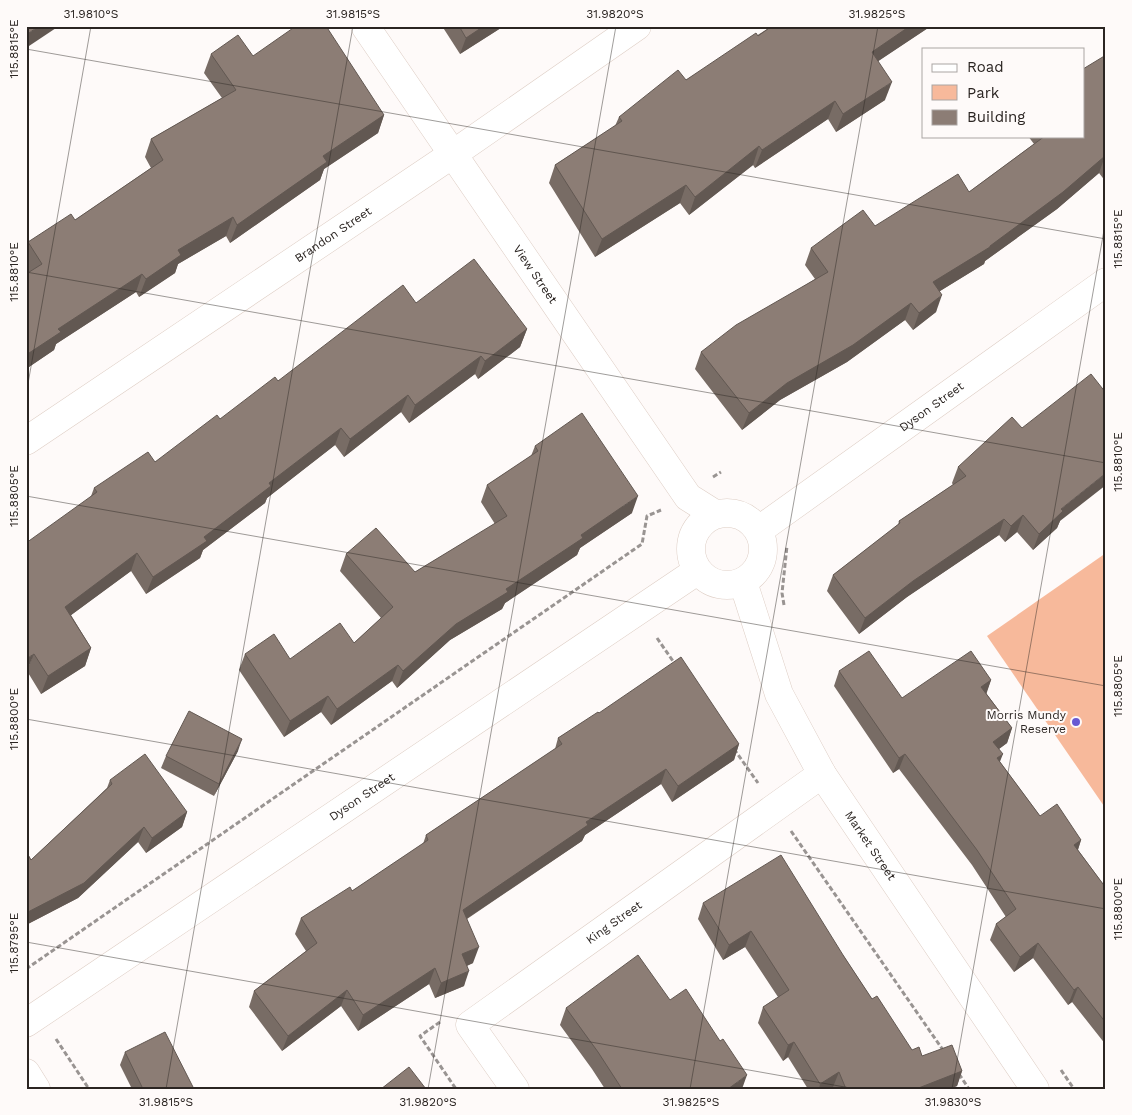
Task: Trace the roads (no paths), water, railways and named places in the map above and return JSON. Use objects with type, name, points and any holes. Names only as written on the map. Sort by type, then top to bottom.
[{"type":"street","name":"View Street","points":[[365,26],[688,497],[715,514]]},
{"type":"street","name":"Brandon Street","points":[[26,441],[453,154],[637,26]]},
{"type":"street","name":"Dyson Street","points":[[759,530],[1106,282]]},
{"type":"street","points":[[732,512],[749,519],[759,530],[764,550],[757,570],[744,582],[727,586],[710,582],[697,570],[690,549],[698,526],[715,514],[732,512]]},
{"type":"street","name":"Dyson Street","points":[[33,1019],[697,570]]},
{"type":"street","name":"Market Street","points":[[744,582],[779,694],[822,774],[1035,1089]]},
{"type":"street","name":"King Street","points":[[515,1089],[470,1025],[822,774]]},
{"type":"street","points":[[26,1073],[36,1089]]},
{"type":"place","name":"Morris Mundy Reserve","points":[[1076,722]]}]
